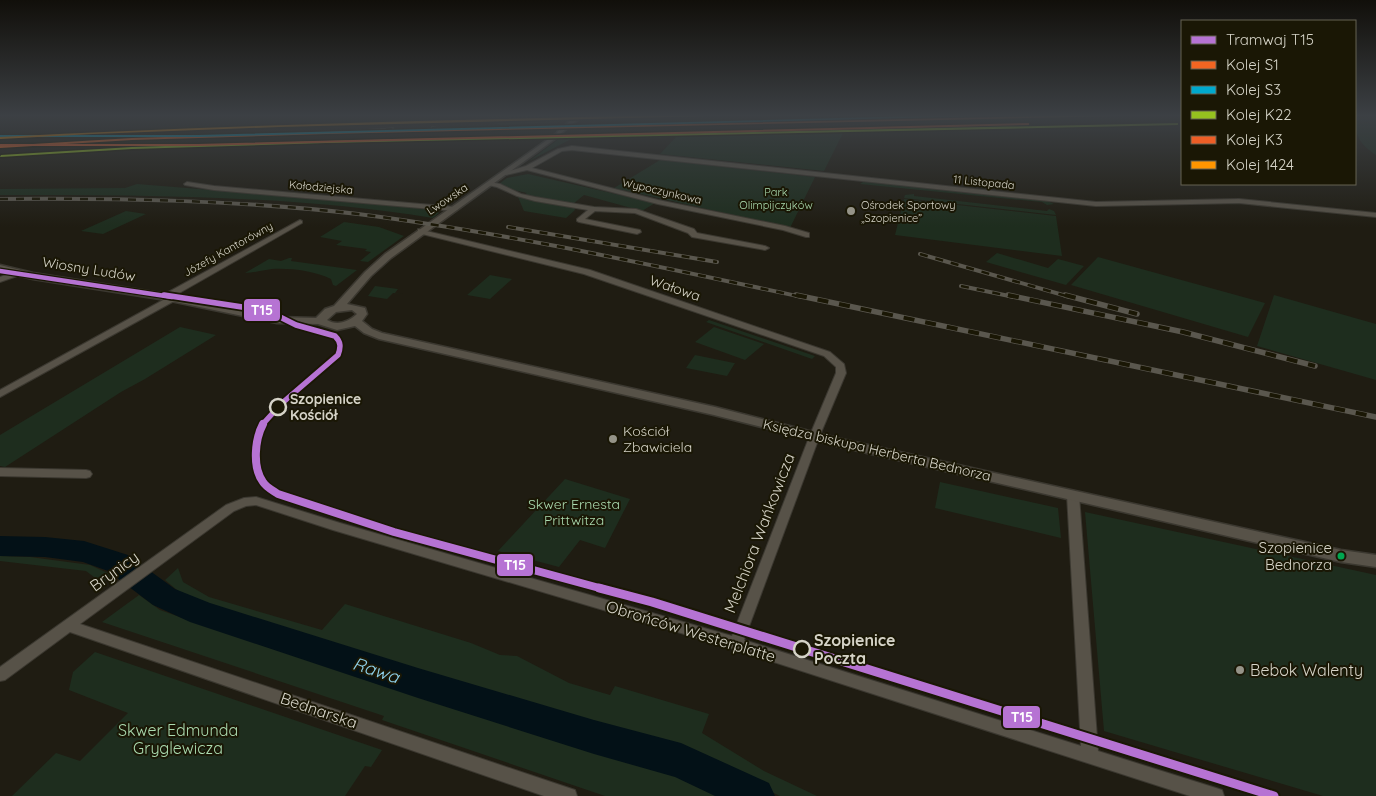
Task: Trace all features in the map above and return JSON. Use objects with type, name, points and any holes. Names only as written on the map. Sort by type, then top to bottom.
[{"type":"street","name":"Lwowska","points":[[338,308],[380,262],[421,231],[490,184],[519,168],[537,152]]},
{"type":"street","name":"11 Listopada","points":[[519,168],[555,152]]},
{"type":"street","name":"11 Listopada","points":[[611,152],[1096,204],[1239,201],[1376,215]]},
{"type":"street","name":"Wypoczynkowa","points":[[519,168],[658,202],[785,228],[806,235]]},
{"type":"street","name":"Kołodziejska","points":[[187,184],[455,209]]},
{"type":"street","points":[[490,184],[498,184],[519,195],[535,199],[594,208],[636,211],[691,231],[695,235],[765,248]]},
{"type":"street","points":[[594,208],[579,220],[637,232]]},
{"type":"street","name":"Józefy Kantorówny","points":[[0,394],[300,222]]},
{"type":"street","name":"Wałowa","points":[[421,231],[598,276],[827,354],[841,366],[841,373],[815,436]]},
{"type":"street","name":"Wiosny Ludów","points":[[0,268],[170,297],[277,320],[324,317]]},
{"type":"street","points":[[0,280],[17,272]]},
{"type":"street","points":[[354,307],[356,289]]},
{"type":"street","points":[[324,317],[338,308],[354,307],[361,310],[362,314],[356,321],[339,326]]},
{"type":"street","name":"Księdza biskupa Herberta Bednorza","points":[[324,317],[325,325],[339,326],[360,335],[379,336],[671,401],[815,436],[1341,556],[1376,561]]},
{"type":"street","name":"Księdza biskupa Herberta Bednorza","points":[[356,321],[362,327],[379,336]]},
{"type":"street","name":"Melchiora Wańkowicza","points":[[736,644],[815,436]]},
{"type":"street","points":[[0,472],[86,474]]},
{"type":"street","points":[[1073,495],[1090,756]]},
{"type":"street","name":"Obrońców Westerplatte","points":[[250,501],[264,503],[337,527],[736,644],[1216,796]]},
{"type":"street","name":"Brynicy","points":[[0,675],[230,508],[250,501]]},
{"type":"street","name":"Bednarska","points":[[69,625],[83,632],[569,796]]},
{"type":"green space","points":[[541,152],[546,152],[529,161]]},
{"type":"green space","points":[[662,152],[833,152],[824,171],[660,154]]},
{"type":"green space","name":"Park Olimpijczyków","points":[[660,160],[815,177],[790,228],[614,188]]},
{"type":"green space","points":[[528,174],[655,203],[642,211],[584,195],[573,204],[575,210],[566,218],[524,211],[518,197],[527,193],[496,186],[507,178]]},
{"type":"green space","points":[[864,181],[1048,201],[1054,204],[1047,205],[1042,202],[860,184]]},
{"type":"green space","points":[[137,184],[399,205],[436,210],[439,213],[433,218],[380,210],[326,205],[217,198],[0,195],[0,189],[125,188]]},
{"type":"green space","points":[[914,194],[914,196],[1047,211],[1049,209],[1054,211],[1056,215],[904,198],[905,195]]},
{"type":"green space","points":[[904,199],[1056,216],[1062,256],[895,235]]},
{"type":"green space","points":[[126,211],[146,214],[103,234],[81,231]]},
{"type":"green space","points":[[344,222],[379,227],[404,236],[368,262],[360,261],[371,252],[365,251],[367,249],[336,245],[342,241],[320,237]]},
{"type":"green space","points":[[997,253],[1048,268],[1058,259],[1084,266],[1066,285],[986,262]]},
{"type":"green space","points":[[1098,257],[1265,303],[1248,337],[1071,285]]},
{"type":"green space","points":[[292,258],[291,261],[357,270],[336,286],[333,285],[331,279],[303,271],[272,269],[245,273],[269,259],[281,261]]},
{"type":"green space","points":[[490,275],[512,279],[490,299],[467,295]]},
{"type":"green space","points":[[375,286],[398,289],[395,293],[403,294],[393,293],[387,299],[368,296]]},
{"type":"green space","points":[[1274,295],[1376,324],[1376,380],[1257,346]]},
{"type":"green space","points":[[709,320],[815,356],[812,359],[706,322]]},
{"type":"green space","points":[[180,327],[216,335],[121,392],[5,467],[0,466],[0,435]]},
{"type":"green space","points":[[714,327],[764,344],[745,360],[695,342]]},
{"type":"green space","points":[[695,355],[735,363],[727,376],[686,368]]},
{"type":"green space","name":"Skwer Ernesta Prittwitza","points":[[565,479],[630,499],[605,548],[580,540],[559,567],[498,551]]},
{"type":"green space","points":[[940,482],[1058,508],[1061,538],[935,508]]},
{"type":"green space","points":[[1085,512],[1376,575],[1376,796],[1323,796],[1104,731]]},
{"type":"green space","points":[[0,556],[30,557],[90,565],[112,575],[102,583],[86,571],[0,561]]},
{"type":"green space","points":[[178,568],[183,582],[209,597],[322,630],[345,604],[471,643],[500,655],[517,656],[569,683],[610,695],[615,686],[709,714],[702,733],[764,771],[817,796],[780,796],[702,758],[443,682],[205,605],[183,595],[165,580]]},
{"type":"green space","points":[[139,595],[160,610],[225,633],[546,737],[680,774],[728,796],[605,796],[382,720],[384,716],[102,622]]},
{"type":"green space","name":"Skwer Edmunda Gryglewicza","points":[[95,652],[382,750],[371,767],[365,766],[345,796],[12,796],[56,753],[80,761],[128,713],[69,690],[73,672]]},
{"type":"waterway","name":"Rawa","points":[[0,546],[45,547],[84,552],[118,563],[164,597],[201,613],[418,683],[594,737],[681,761],[756,796]]},
{"type":"railway","points":[[0,199],[179,201],[313,209],[358,214],[526,240],[802,297]]},
{"type":"railway","points":[[508,227],[717,262]]},
{"type":"railway","points":[[920,254],[1070,297]]},
{"type":"railway","points":[[961,286],[1014,297]]},
{"type":"railway","points":[[796,295],[1376,417]]},
{"type":"railway","points":[[1008,295],[1183,332],[1315,366]]},
{"type":"railway","points":[[1065,295],[1137,314]]},
{"type":"tram line","name":"T15","points":[[0,271],[268,311],[296,325],[335,336],[340,345],[338,355],[281,404],[262,425],[258,433],[256,447],[260,477],[268,487],[278,494],[394,532],[652,602],[1274,796]]},
{"type":"rail line","name":"K22","points":[[1,156],[64,152]]},
{"type":"place","name":"Ośrodek Sportowy „Szopienice”","points":[[851,211]]},
{"type":"place","name":"Szopienice Kościół","points":[[278,407]]},
{"type":"place","name":"Kościół Zbawiciela","points":[[613,439]]},
{"type":"place","name":"Szopienice Bednorza","points":[[1341,556]]},
{"type":"place","name":"Szopienice Poczta","points":[[802,649]]},
{"type":"place","name":"Bebok Walenty","points":[[1240,670]]}]
